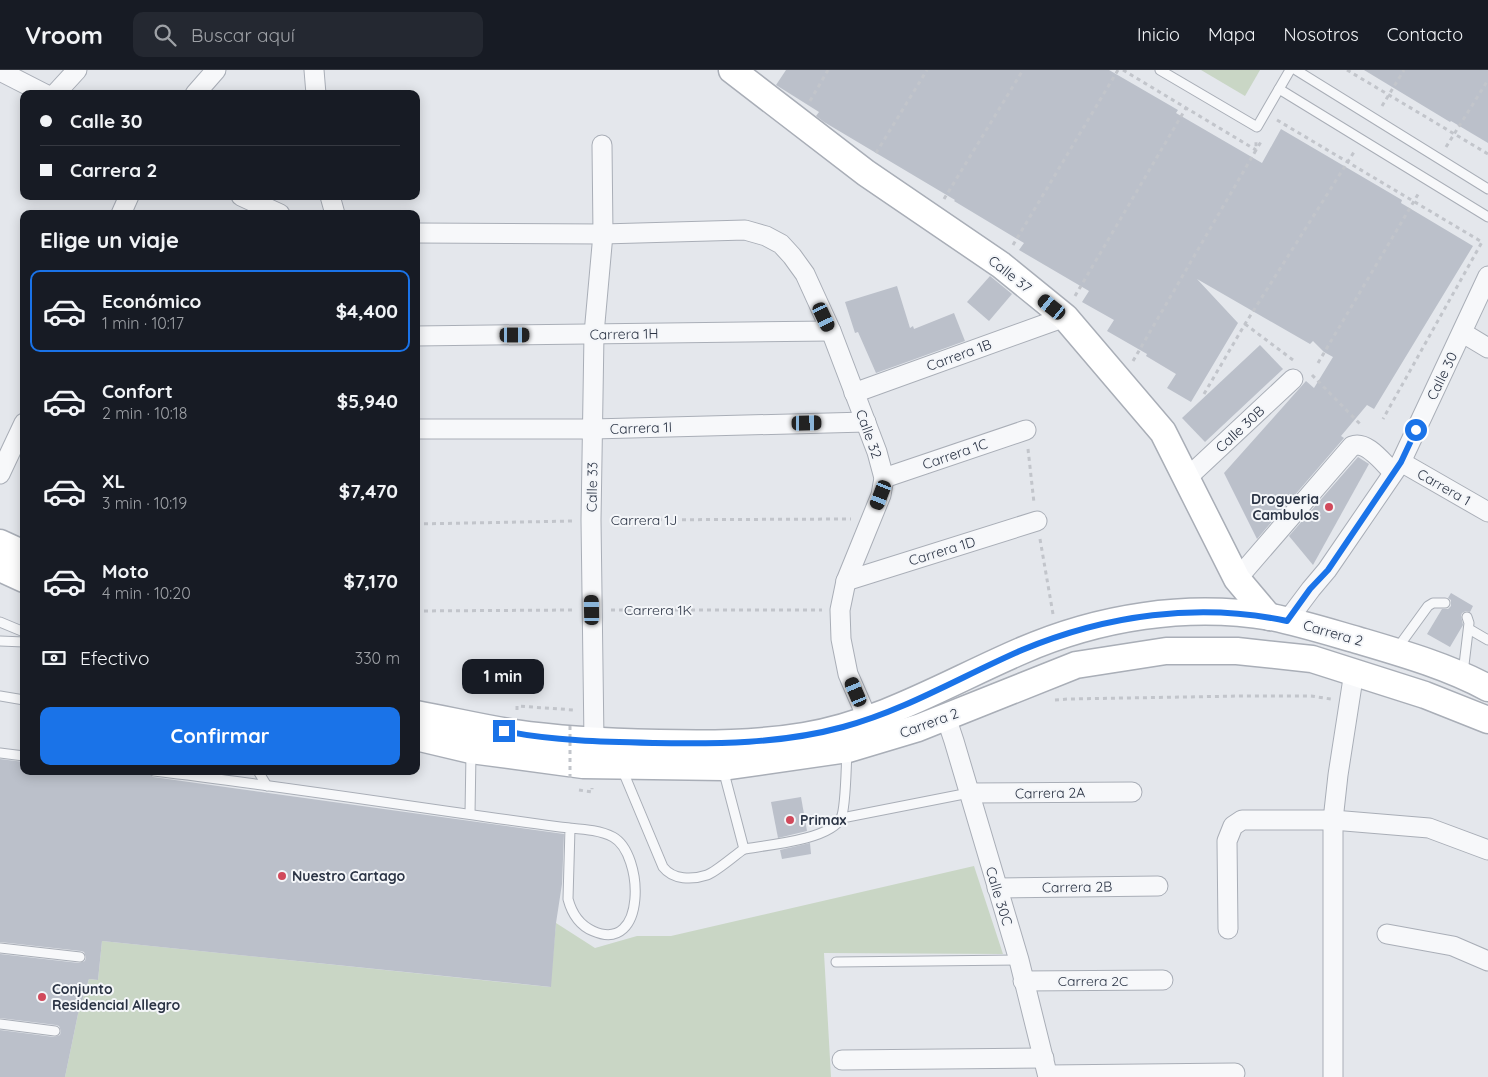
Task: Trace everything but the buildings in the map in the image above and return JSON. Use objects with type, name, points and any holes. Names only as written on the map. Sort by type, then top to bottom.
[{"type":"main road","name":"Calle 37","points":[[732,70],[866,173],[1068,309],[1163,432],[1237,579],[1278,619]]},
{"type":"main road","points":[[0,543],[20,552]]},
{"type":"main road","points":[[0,568],[20,577]]},
{"type":"main road","name":"Carrera 2","points":[[420,715],[515,733],[594,740],[705,744],[757,742],[804,736],[842,728],[881,715],[1020,651],[1058,636],[1095,625],[1176,612],[1220,612],[1278,619],[1395,651],[1480,680]]},
{"type":"main road","name":"Carrera 2","points":[[420,738],[471,750],[583,765],[723,767],[848,750],[918,728],[1076,665],[1166,651],[1237,651],[1312,659],[1425,696],[1488,720]]},
{"type":"street","points":[[59,90],[77,70]]},
{"type":"street","points":[[198,90],[216,70]]},
{"type":"street","points":[[314,70],[316,90]]},
{"type":"street","points":[[0,71],[37,90]]},
{"type":"street","name":"Calle 33","points":[[594,740],[591,520],[594,334],[602,234],[602,144]]},
{"type":"street","points":[[250,200],[271,210]]},
{"type":"street","name":"Calle 32","points":[[602,234],[745,230],[766,236],[781,244],[805,274],[831,331],[866,422],[884,478]]},
{"type":"street","points":[[420,232],[602,234]]},
{"type":"street","name":"Calle 30","points":[[1278,619],[1328,570],[1397,467],[1463,333],[1488,276]]},
{"type":"street","name":"Carrera 1B","points":[[854,393],[1068,309]]},
{"type":"street","name":"Carrera 1H","points":[[420,336],[831,331]]},
{"type":"street","points":[[1463,333],[1488,348]]},
{"type":"street","name":"Calle 30B","points":[[1187,478],[1300,372]]},
{"type":"street","name":"Carrera 1I","points":[[420,429],[593,429],[866,422]]},
{"type":"street","name":"Carrera 1C","points":[[884,478],[1026,430]]},
{"type":"street","points":[[0,474],[20,432]]},
{"type":"street","name":"Carrera 1","points":[[1237,579],[1352,446],[1355,445],[1365,446],[1397,467],[1488,512]]},
{"type":"street","points":[[868,720],[848,674],[841,639],[840,610],[846,581],[881,495],[884,478]]},
{"type":"street","name":"Carrera 1D","points":[[846,581],[1037,521]]},
{"type":"street","points":[[1333,1077],[1333,820],[1354,672]]},
{"type":"street","name":"Calle 30C","points":[[946,717],[1019,960],[1047,1070]]},
{"type":"street","name":"Carrera 2A","points":[[969,794],[1132,792]]},
{"type":"street","points":[[1228,929],[1227,841],[1233,826],[1242,820],[1333,820],[1429,828],[1488,850]]},
{"type":"street","name":"Carrera 2B","points":[[997,888],[1158,886]]},
{"type":"street","points":[[1387,934],[1453,946],[1488,961]]},
{"type":"street","name":"Carrera 2C","points":[[1024,981],[1162,980]]},
{"type":"street","points":[[842,1060],[1047,1070],[1235,1073]]},
{"type":"lane","points":[[1160,70],[1257,127],[1290,70]]},
{"type":"lane","points":[[1296,70],[1488,189]]},
{"type":"lane","points":[[1279,90],[1488,217]]},
{"type":"lane","points":[[1395,651],[1428,606],[1433,603],[1445,603]]},
{"type":"lane","points":[[1467,617],[1480,680]]},
{"type":"lane","points":[[0,622],[20,630]]},
{"type":"lane","points":[[1469,629],[1488,640]]},
{"type":"lane","points":[[0,642],[20,642]]},
{"type":"lane","points":[[0,696],[20,699]]},
{"type":"lane","points":[[470,814],[471,750]]},
{"type":"lane","points":[[842,818],[848,750]]},
{"type":"lane","points":[[0,753],[20,756]]},
{"type":"lane","points":[[621,766],[663,867],[669,875],[683,878],[708,875],[744,849],[818,836],[832,829],[842,818],[969,794]]},
{"type":"lane","points":[[723,767],[744,849]]},
{"type":"lane","points":[[184,775],[570,828],[608,835],[621,842],[627,851],[635,894],[635,907],[632,917],[619,933],[609,935],[587,929],[575,918],[570,908],[568,899],[570,828]]},
{"type":"lane","points":[[260,775],[267,786]]},
{"type":"lane","points":[[0,948],[80,956]]},
{"type":"lane","points":[[836,962],[1019,960]]},
{"type":"lane","points":[[0,1024],[55,1031]]},
{"type":"path","points":[[808,104],[828,70]]},
{"type":"path","points":[[872,160],[926,70]]},
{"type":"path","points":[[942,202],[1023,70]]},
{"type":"path","points":[[1009,252],[1118,70]]},
{"type":"path","points":[[1123,70],[1256,150]]},
{"type":"path","points":[[1347,70],[1488,154]]},
{"type":"path","points":[[1375,118],[1404,70]]},
{"type":"path","points":[[1439,159],[1488,80]]},
{"type":"path","points":[[1068,309],[1196,91]]},
{"type":"path","points":[[1271,127],[1276,119],[1482,242],[1383,419]]},
{"type":"path","points":[[1256,150],[1257,127]]},
{"type":"path","points":[[1130,367],[1266,135]]},
{"type":"path","points":[[1204,394],[1245,324],[1361,140]]},
{"type":"path","points":[[1318,362],[1427,180]]},
{"type":"path","points":[[1245,324],[1366,431]]},
{"type":"path","name":"Carrera 1J","points":[[420,524],[591,520],[872,519]]},
{"type":"path","name":"Carrera 1K","points":[[420,611],[840,610]]},
{"type":"path","points":[[1050,701],[1068,698],[1242,696],[1311,696],[1350,701]]},
{"type":"path","points":[[570,723],[570,778]]},
{"type":"green space","points":[[1201,70],[1260,70],[1245,96]]},
{"type":"green space","points":[[974,866],[1003,954],[824,953],[831,1077],[65,1077],[78,1014],[89,979],[98,980],[102,941],[550,987],[556,923],[595,948],[637,936],[671,936]]},
{"type":"place","name":"Drogueria Cambulos","points":[[1329,507]]},
{"type":"place","name":"Primax","points":[[790,820]]},
{"type":"place","name":"Nuestro Cartago","points":[[282,876]]},
{"type":"place","name":"Conjunto Residencial Allegro","points":[[42,997]]},
{"type":"route","points":[[504,731],[623,742],[705,744],[757,742],[804,736],[842,728],[881,715],[1020,651],[1058,636],[1095,625],[1176,612],[1220,612],[1269,617],[1287,621],[1310,589],[1328,570],[1401,462],[1416,430]]}]
